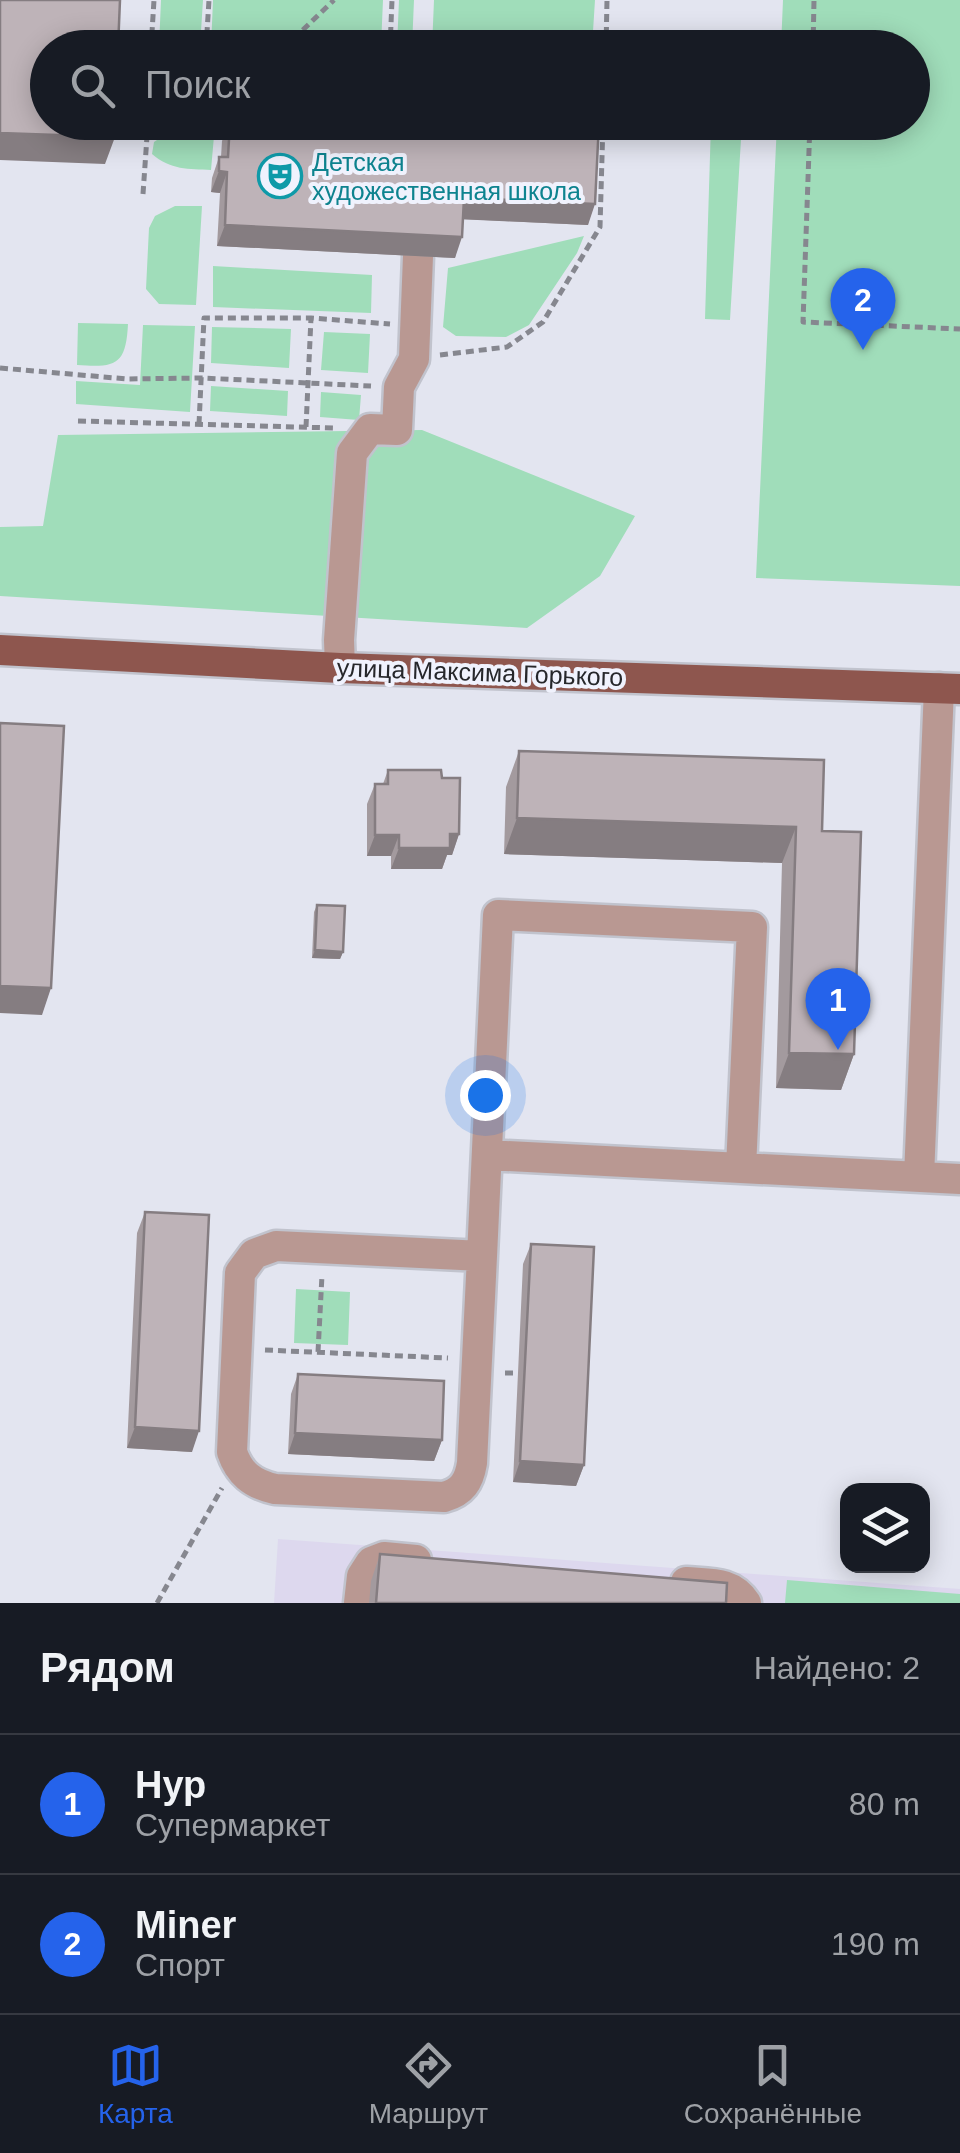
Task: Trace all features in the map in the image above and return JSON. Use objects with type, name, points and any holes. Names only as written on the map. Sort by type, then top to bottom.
[{"type":"main road","name":"улица Максима Горького","points":[[0,650],[340,668],[950,689]]},
{"type":"lane","points":[[340,668],[352,454],[370,430],[397,430],[399,387],[414,358],[418,256]]},
{"type":"lane","points":[[920,1177],[950,689]]},
{"type":"lane","points":[[482,1256],[276,1246],[264,1248],[246,1262],[240,1273],[232,1452],[250,1480],[275,1489],[444,1498],[470,1478],[477,1360],[487,1156],[498,915],[752,927],[741,1168]]},
{"type":"lane","points":[[487,1156],[960,1179]]},
{"type":"lane","points":[[359,1603],[362,1576],[371,1562],[384,1558],[441,1562]]},
{"type":"lane","points":[[649,1579],[725,1585],[738,1592],[746,1603]]},
{"type":"path","points":[[153,30],[154,0]]},
{"type":"path","points":[[207,30],[209,0]]},
{"type":"path","points":[[303,30],[334,0]]},
{"type":"path","points":[[391,30],[392,0]]},
{"type":"path","points":[[606,30],[607,0]]},
{"type":"path","points":[[813,30],[814,0]]},
{"type":"path","points":[[144,194],[147,140]]},
{"type":"path","points":[[414,358],[507,347],[544,322],[600,227],[602,140]]},
{"type":"path","points":[[809,140],[803,322],[960,329]]},
{"type":"path","points":[[199,424],[204,318],[310,318],[415,326]]},
{"type":"path","points":[[306,428],[310,318]]},
{"type":"path","points":[[0,368],[128,379],[202,378],[399,387]]},
{"type":"path","points":[[78,421],[370,430]]},
{"type":"path","points":[[318,1352],[324,1248]]},
{"type":"path","points":[[236,1348],[477,1360]]},
{"type":"path","points":[[157,1603],[236,1463]]},
{"type":"shaded area","points":[[278,1539],[960,1589],[960,1603],[274,1603]]},
{"type":"green space","points":[[161,0],[203,0],[201,30],[160,30]]},
{"type":"green space","points":[[213,0],[383,0],[382,30],[212,30]]},
{"type":"green space","points":[[399,0],[414,0],[413,30],[398,30]]},
{"type":"green space","points":[[434,0],[595,0],[593,30],[433,30]]},
{"type":"green space","points":[[783,0],[960,0],[960,586],[756,578],[776,140],[930,140],[930,30],[782,30]]},
{"type":"green space","points":[[214,140],[211,170],[173,166],[152,154],[154,142]]},
{"type":"green space","points":[[710,140],[741,140],[730,320],[705,319]]},
{"type":"green space","points":[[175,206],[202,206],[196,305],[159,304],[146,289],[149,228],[155,216]]},
{"type":"green space","points":[[584,236],[529,325],[506,337],[456,336],[443,327],[448,268]]},
{"type":"green space","points":[[213,266],[372,275],[371,313],[213,307]]},
{"type":"green space","points":[[78,323],[128,324],[121,356],[101,366],[77,365]]},
{"type":"green space","points":[[143,325],[195,326],[190,412],[76,404],[76,381],[140,385]]},
{"type":"green space","points":[[212,327],[291,329],[289,368],[211,363]]},
{"type":"green space","points":[[324,332],[370,334],[368,373],[321,370]]},
{"type":"green space","points":[[211,386],[288,391],[287,416],[210,411]]},
{"type":"green space","points":[[321,392],[361,395],[359,420],[320,417]]},
{"type":"green space","points":[[422,430],[635,516],[600,576],[527,628],[0,596],[0,527],[43,526],[58,435]]},
{"type":"green space","points":[[296,1289],[350,1292],[348,1345],[294,1343]]},
{"type":"green space","points":[[787,1580],[960,1594],[960,1603],[785,1603]]},
{"type":"building","points":[[0,0],[120,0],[119,30],[30,30],[30,134],[0,133]]},
{"type":"building","points":[[229,140],[598,140],[595,204],[464,198],[462,237],[225,225],[227,172],[219,171],[219,157],[228,157]]},
{"type":"building","points":[[0,723],[64,726],[51,988],[0,986]]},
{"type":"building","points":[[519,751],[824,760],[822,831],[861,832],[854,1054],[789,1053],[796,827],[517,818]]},
{"type":"building","points":[[388,770],[441,770],[442,778],[460,778],[459,834],[450,834],[450,848],[399,848],[399,835],[375,835],[375,784],[388,784]]},
{"type":"building","points":[[317,905],[345,906],[343,952],[315,950]]},
{"type":"building","points":[[145,1212],[209,1215],[199,1431],[135,1427]]},
{"type":"building","points":[[531,1244],[594,1247],[584,1465],[520,1461]]},
{"type":"building","points":[[298,1374],[444,1381],[442,1440],[295,1433]]},
{"type":"building","points":[[380,1554],[727,1583],[726,1603],[376,1603]]},
{"type":"place","name":"Детская художественная школа","points":[[280,176]]},
{"type":"place","name":"Miner","points":[[863,350]]},
{"type":"place","name":"Нур","points":[[838,1050]]}]
